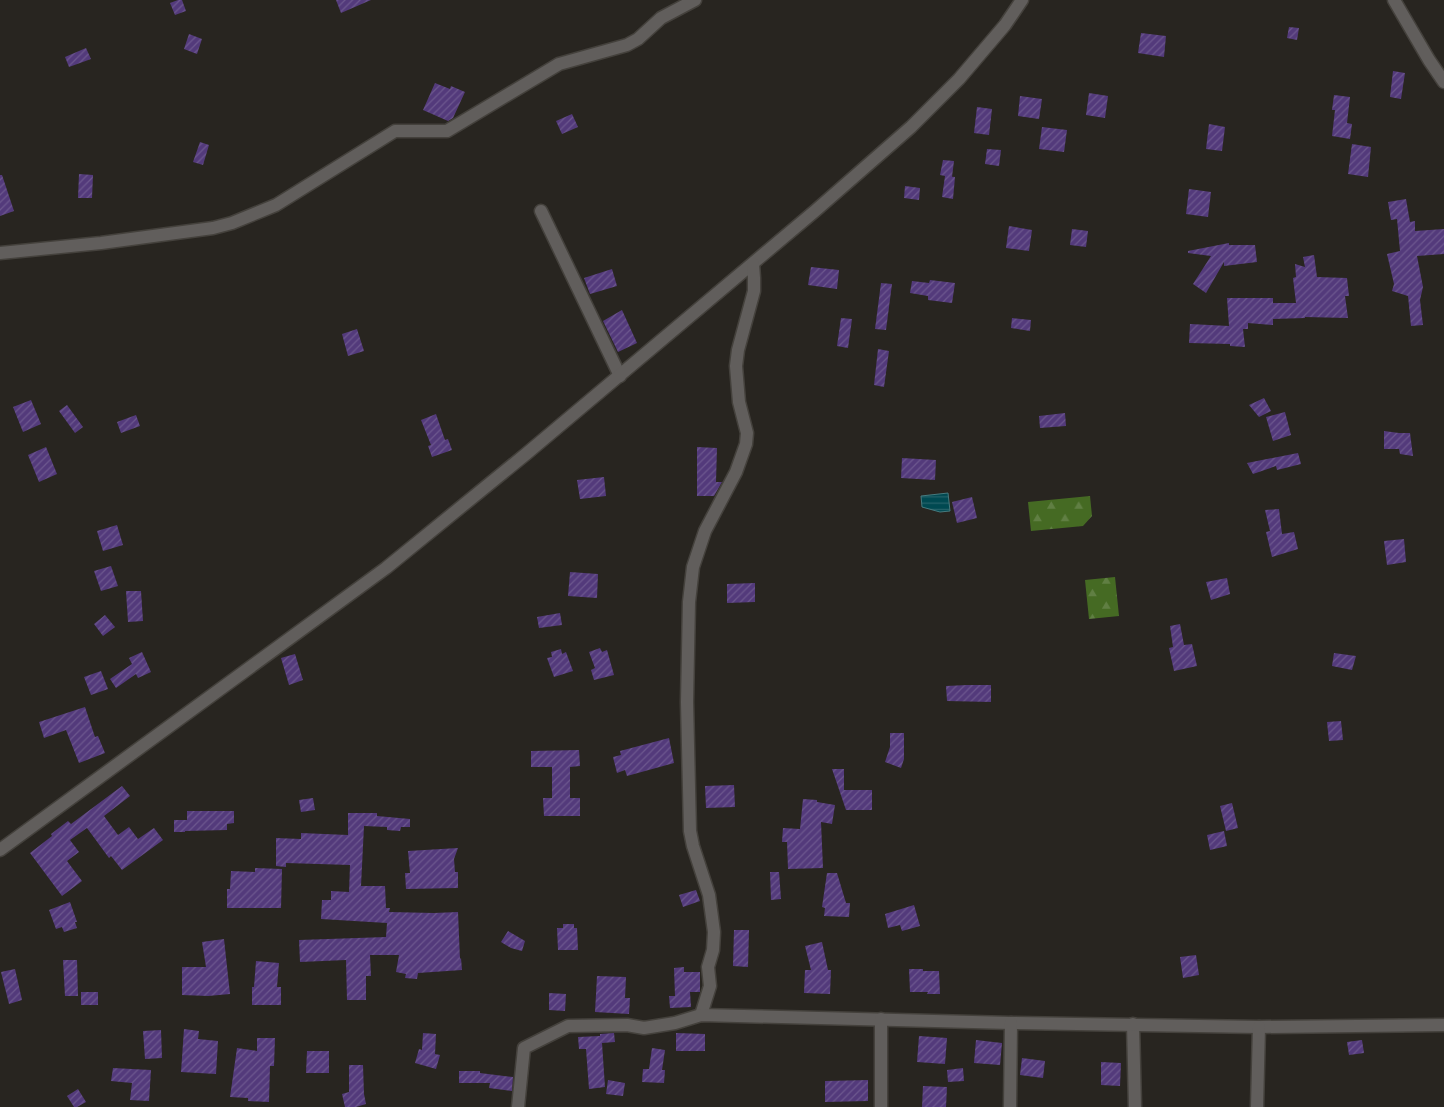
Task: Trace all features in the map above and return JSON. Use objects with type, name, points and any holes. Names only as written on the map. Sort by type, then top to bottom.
[{"type":"street","points":[[0,253],[101,244],[213,228],[232,223],[276,205],[395,130],[447,131],[559,64],[627,45],[638,39],[661,18],[695,0]]},
{"type":"street","points":[[0,850],[386,568],[620,376],[815,211],[911,126],[959,79],[1005,24],[1022,0]]},
{"type":"street","points":[[1394,0],[1444,82]]},
{"type":"street","points":[[541,211],[620,376]]},
{"type":"street","points":[[701,1015],[710,986],[708,967],[713,950],[714,932],[709,895],[690,831],[687,702],[689,602],[693,568],[705,532],[736,472],[746,444],[747,433],[739,402],[736,366],[738,350],[754,291],[752,264]]},
{"type":"street","points":[[518,1107],[524,1048],[568,1026],[626,1025],[644,1028],[676,1023],[701,1015],[1259,1027],[1444,1025]]},
{"type":"street","points":[[880,1107],[881,1019]]},
{"type":"street","points":[[1010,1107],[1011,1023]]},
{"type":"street","points":[[1133,1024],[1134,1107]]},
{"type":"street","points":[[1256,1107],[1259,1027]]},
{"type":"green space","points":[[1090,496],[1092,516],[1083,526],[1031,531],[1028,502]]},
{"type":"green space","points":[[1115,577],[1119,616],[1089,619],[1085,580]]},
{"type":"water","points":[[948,493],[950,511],[940,512],[922,507],[921,496]]},
{"type":"building","points":[[182,0],[186,11],[175,15],[170,3]]},
{"type":"building","points":[[336,0],[371,0],[341,13]]},
{"type":"building","points":[[1289,27],[1299,28],[1297,40],[1287,38]]},
{"type":"building","points":[[1141,33],[1166,36],[1164,57],[1138,53]]},
{"type":"building","points":[[189,34],[202,39],[197,54],[184,49]]},
{"type":"building","points":[[86,48],[91,59],[69,67],[65,57]]},
{"type":"building","points":[[1393,71],[1405,73],[1401,99],[1390,97]]},
{"type":"building","points":[[435,83],[450,89],[451,86],[465,92],[453,118],[448,121],[423,110]]},
{"type":"building","points":[[1089,93],[1108,96],[1105,118],[1086,115]]},
{"type":"building","points":[[1334,95],[1350,97],[1347,123],[1352,124],[1350,139],[1332,136],[1335,110],[1332,110]]},
{"type":"building","points":[[1020,96],[1042,99],[1039,119],[1018,116]]},
{"type":"building","points":[[977,107],[992,109],[989,135],[974,133]]},
{"type":"building","points":[[572,114],[578,127],[562,134],[556,121]]},
{"type":"building","points":[[1209,124],[1225,127],[1222,151],[1206,149]]},
{"type":"building","points":[[1042,127],[1067,130],[1064,152],[1039,149]]},
{"type":"building","points":[[200,142],[209,145],[203,165],[193,162]]},
{"type":"building","points":[[1352,144],[1371,147],[1368,177],[1348,174]]},
{"type":"building","points":[[987,149],[1001,150],[999,166],[985,164]]},
{"type":"building","points":[[943,160],[954,161],[952,177],[955,177],[953,199],[942,197],[945,176],[940,175]]},
{"type":"building","points":[[79,174],[93,175],[92,198],[78,198]]},
{"type":"building","points":[[0,175],[2,175],[14,211],[0,216]]},
{"type":"building","points":[[905,186],[920,188],[919,200],[904,198]]},
{"type":"building","points":[[1189,189],[1211,192],[1208,217],[1186,214]]},
{"type":"building","points":[[1406,199],[1410,222],[1415,221],[1415,231],[1444,229],[1444,254],[1417,256],[1423,287],[1420,300],[1423,325],[1411,326],[1408,296],[1392,291],[1394,284],[1387,254],[1400,251],[1397,219],[1391,220],[1388,202]]},
{"type":"building","points":[[1009,226],[1032,230],[1029,251],[1006,248]]},
{"type":"building","points":[[1072,229],[1088,231],[1086,247],[1070,245]]},
{"type":"building","points":[[1229,243],[1229,245],[1255,245],[1257,262],[1224,266],[1224,262],[1206,293],[1193,284],[1211,256],[1188,253],[1188,251]]},
{"type":"building","points":[[1314,255],[1317,277],[1347,278],[1349,296],[1345,296],[1348,318],[1305,317],[1273,319],[1273,325],[1248,323],[1248,329],[1243,329],[1245,347],[1230,346],[1230,344],[1189,343],[1190,324],[1229,326],[1227,298],[1273,298],[1273,303],[1296,303],[1293,278],[1296,277],[1295,264],[1305,267],[1303,257]]},
{"type":"building","points":[[811,267],[839,270],[837,289],[808,285]]},
{"type":"building","points":[[612,269],[617,286],[590,294],[584,278]]},
{"type":"building","points":[[930,280],[955,283],[952,303],[928,300],[928,296],[910,293],[912,281],[929,283]]},
{"type":"building","points":[[881,283],[892,284],[886,330],[875,329]]},
{"type":"building","points":[[622,310],[637,343],[618,352],[603,321]]},
{"type":"building","points":[[841,318],[852,319],[848,348],[837,346]]},
{"type":"building","points":[[1012,318],[1031,320],[1030,331],[1011,328]]},
{"type":"building","points":[[357,329],[364,351],[348,356],[342,334]]},
{"type":"building","points":[[878,349],[889,351],[884,387],[874,385]]},
{"type":"building","points":[[1264,398],[1271,411],[1259,417],[1249,405]]},
{"type":"building","points":[[31,400],[41,424],[23,432],[13,407]]},
{"type":"building","points":[[67,405],[83,427],[75,433],[59,411]]},
{"type":"building","points":[[1285,412],[1291,435],[1273,441],[1266,417]]},
{"type":"building","points":[[1065,413],[1066,426],[1040,428],[1039,416]]},
{"type":"building","points":[[436,414],[445,440],[448,439],[452,450],[432,457],[428,446],[431,445],[421,420]]},
{"type":"building","points":[[136,415],[140,426],[121,433],[117,422]]},
{"type":"building","points":[[1384,431],[1410,433],[1413,456],[1400,454],[1399,449],[1384,449]]},
{"type":"building","points":[[46,447],[57,474],[39,482],[28,455]]},
{"type":"building","points":[[697,447],[717,448],[716,482],[722,482],[714,496],[697,496]]},
{"type":"building","points":[[1298,453],[1301,464],[1277,470],[1276,466],[1253,474],[1247,463]]},
{"type":"building","points":[[902,458],[936,460],[935,480],[901,478]]},
{"type":"building","points":[[604,477],[606,496],[580,499],[577,480]]},
{"type":"building","points":[[972,497],[977,518],[957,523],[952,502]]},
{"type":"building","points":[[1279,509],[1282,534],[1294,532],[1298,549],[1272,557],[1266,532],[1270,531],[1265,510]]},
{"type":"building","points":[[117,525],[123,545],[103,551],[97,531]]},
{"type":"building","points":[[1404,539],[1406,562],[1387,565],[1384,541]]},
{"type":"building","points":[[111,566],[118,586],[101,591],[94,571]]},
{"type":"building","points":[[570,572],[598,574],[597,598],[568,596]]},
{"type":"building","points":[[1227,578],[1230,594],[1211,600],[1206,582]]},
{"type":"building","points":[[755,583],[755,602],[727,603],[727,584]]},
{"type":"building","points":[[126,591],[141,591],[143,621],[128,622]]},
{"type":"building","points":[[560,613],[562,625],[539,628],[537,617]]},
{"type":"building","points":[[105,615],[115,627],[103,636],[94,624]]},
{"type":"building","points":[[1180,624],[1184,645],[1192,644],[1197,666],[1174,671],[1169,648],[1173,647],[1170,626]]},
{"type":"building","points":[[600,648],[602,652],[607,650],[614,675],[594,680],[591,670],[595,668],[589,652]]},
{"type":"building","points":[[561,649],[562,654],[566,652],[573,671],[554,677],[547,658],[552,657],[551,652]]},
{"type":"building","points":[[142,652],[151,672],[138,678],[136,674],[116,688],[110,679],[132,664],[129,658]]},
{"type":"building","points":[[1334,653],[1356,656],[1352,670],[1332,666]]},
{"type":"building","points":[[295,654],[303,680],[289,685],[281,658]]},
{"type":"building","points":[[101,671],[108,689],[91,695],[84,677]]},
{"type":"building","points":[[991,685],[991,702],[947,701],[946,686]]},
{"type":"building","points":[[85,707],[95,737],[98,736],[105,753],[79,763],[66,730],[44,738],[39,722]]},
{"type":"building","points":[[1341,721],[1343,740],[1329,741],[1327,722]]},
{"type":"building","points":[[890,733],[904,733],[904,759],[901,768],[885,762],[890,747]]},
{"type":"building","points":[[669,738],[674,763],[627,776],[625,770],[617,773],[613,757],[621,755],[620,751]]},
{"type":"building","points":[[579,750],[580,766],[570,767],[570,798],[580,798],[580,816],[544,816],[543,798],[552,798],[552,767],[531,767],[531,751]]},
{"type":"building","points":[[832,769],[844,769],[844,790],[872,790],[872,810],[846,810]]},
{"type":"building","points":[[734,785],[735,807],[706,808],[705,786]]},
{"type":"building","points":[[122,786],[130,796],[104,816],[118,835],[129,827],[138,839],[154,828],[163,840],[122,870],[111,856],[109,858],[87,828],[70,840],[79,852],[67,861],[82,881],[62,896],[30,853],[68,821],[71,824]]},
{"type":"building","points":[[313,798],[315,810],[301,812],[299,800]]},
{"type":"building","points":[[803,799],[817,800],[817,802],[835,805],[832,824],[821,822],[823,868],[788,869],[787,842],[782,842],[783,828],[800,829]]},
{"type":"building","points":[[1232,803],[1238,828],[1226,831],[1220,806]]},
{"type":"building","points":[[187,811],[234,811],[234,823],[227,824],[227,830],[174,832],[174,820],[187,820]]},
{"type":"building","points":[[348,813],[377,813],[377,816],[410,819],[410,827],[401,827],[400,831],[387,830],[387,827],[364,826],[361,886],[385,886],[386,908],[390,908],[389,912],[458,912],[462,970],[418,973],[417,979],[405,978],[406,974],[396,972],[399,955],[370,955],[371,976],[366,976],[366,1000],[347,1000],[346,960],[300,962],[299,940],[386,937],[387,923],[321,919],[322,900],[331,900],[331,891],[349,892],[350,865],[286,863],[286,867],[276,866],[276,838],[301,839],[301,833],[348,835]]},
{"type":"building","points":[[1224,831],[1227,846],[1210,850],[1207,835]]},
{"type":"building","points":[[458,848],[454,859],[455,872],[458,872],[458,888],[406,889],[405,873],[410,873],[408,851]]},
{"type":"building","points":[[255,868],[282,869],[281,908],[227,908],[227,889],[230,889],[231,871],[255,872]]},
{"type":"building","points":[[770,872],[779,872],[781,899],[771,900]]},
{"type":"building","points":[[827,873],[837,873],[846,903],[850,903],[849,917],[824,916],[825,908],[822,907]]},
{"type":"building","points":[[696,890],[700,901],[683,907],[679,895]]},
{"type":"building","points":[[70,902],[77,922],[75,922],[77,928],[64,932],[62,927],[56,929],[49,910]]},
{"type":"building","points":[[914,905],[920,926],[902,931],[900,925],[888,928],[885,914]]},
{"type":"building","points":[[563,924],[574,924],[574,928],[577,928],[578,950],[558,950],[557,928],[563,928]]},
{"type":"building","points":[[734,930],[749,930],[748,967],[733,966]]},
{"type":"building","points":[[508,931],[525,941],[522,951],[511,948],[501,942]]},
{"type":"building","points":[[224,939],[230,994],[208,996],[182,995],[182,967],[206,967],[202,942]]},
{"type":"building","points":[[822,942],[828,970],[831,970],[830,994],[804,993],[805,970],[811,970],[805,946]]},
{"type":"building","points":[[1196,955],[1199,975],[1183,978],[1180,957]]},
{"type":"building","points":[[63,960],[77,960],[78,996],[65,996]]},
{"type":"building","points":[[256,961],[279,963],[277,987],[281,987],[281,1005],[252,1005],[252,987],[254,987]]},
{"type":"building","points":[[684,967],[684,972],[700,972],[700,992],[690,992],[691,1007],[670,1008],[669,996],[675,996],[674,968]]},
{"type":"building","points":[[15,969],[22,1000],[9,1004],[1,972]]},
{"type":"building","points":[[909,969],[939,971],[940,994],[910,992]]},
{"type":"building","points":[[597,976],[626,977],[625,998],[630,998],[629,1014],[595,1012]]},
{"type":"building","points":[[81,992],[98,992],[98,1005],[81,1005]]},
{"type":"building","points":[[549,993],[566,994],[565,1011],[549,1010]]},
{"type":"building","points":[[184,1029],[199,1031],[198,1039],[218,1041],[216,1074],[181,1072]]},
{"type":"building","points":[[161,1030],[162,1058],[145,1059],[143,1031]]},
{"type":"building","points":[[423,1033],[436,1034],[435,1054],[440,1055],[436,1069],[415,1063],[419,1049],[422,1050]]},
{"type":"building","points":[[614,1033],[615,1042],[602,1043],[605,1087],[589,1089],[586,1049],[579,1049],[578,1037]]},
{"type":"building","points":[[676,1033],[705,1034],[705,1051],[676,1051]]},
{"type":"building","points":[[919,1036],[947,1038],[945,1064],[917,1062]]},
{"type":"building","points":[[257,1038],[275,1038],[274,1066],[270,1066],[269,1102],[248,1101],[248,1098],[230,1097],[237,1048],[257,1051]]},
{"type":"building","points":[[976,1040],[1002,1043],[1000,1065],[974,1063]]},
{"type":"building","points":[[1362,1040],[1364,1053],[1349,1055],[1347,1042]]},
{"type":"building","points":[[652,1048],[665,1050],[662,1070],[665,1070],[664,1083],[642,1082],[643,1069],[649,1069]]},
{"type":"building","points":[[307,1051],[329,1051],[329,1073],[306,1073]]},
{"type":"building","points":[[1022,1058],[1045,1061],[1043,1078],[1020,1075]]},
{"type":"building","points":[[1101,1062],[1121,1063],[1120,1086],[1101,1085]]},
{"type":"building","points":[[349,1065],[363,1065],[366,1104],[356,1107],[345,1107],[342,1094],[349,1092]]},
{"type":"building","points":[[113,1068],[151,1070],[149,1101],[130,1100],[132,1083],[111,1081]]},
{"type":"building","points":[[963,1068],[964,1081],[948,1082],[947,1070]]},
{"type":"building","points":[[459,1071],[480,1071],[480,1073],[513,1077],[512,1091],[489,1088],[490,1083],[459,1083]]},
{"type":"building","points":[[608,1080],[625,1083],[623,1096],[606,1094]]},
{"type":"building","points":[[868,1080],[868,1101],[825,1102],[825,1081]]},
{"type":"building","points":[[923,1086],[947,1087],[946,1107],[922,1107]]},
{"type":"building","points":[[78,1089],[86,1102],[74,1107],[67,1096]]}]
